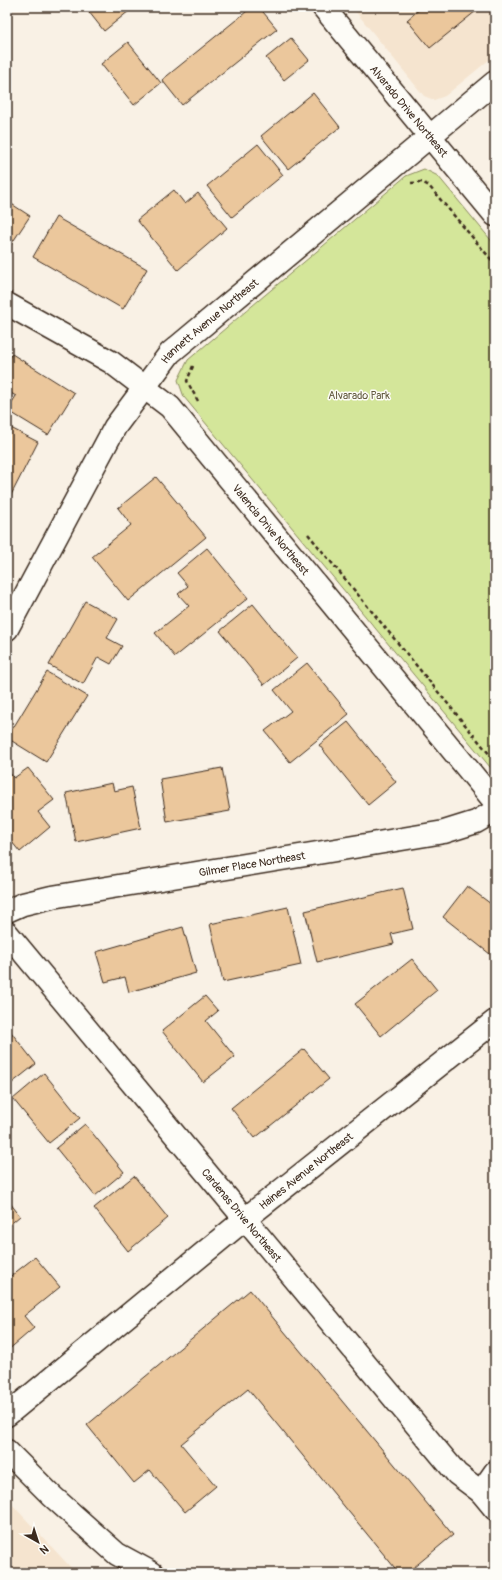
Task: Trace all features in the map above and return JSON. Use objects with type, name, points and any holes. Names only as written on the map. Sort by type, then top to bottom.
[{"type":"street","name":"Alvarado Drive Northeast","points":[[323,7],[495,215]]},
{"type":"street","name":"Hannett Avenue Northeast","points":[[7,629],[115,427],[170,353],[495,82]]},
{"type":"street","name":"Valencia Drive Northeast","points":[[7,304],[111,362],[170,407],[495,802]]},
{"type":"street","name":"Gilmer Place Northeast","points":[[7,911],[23,904],[52,897],[444,832],[476,822],[495,811]]},
{"type":"street","name":"Cardenas Drive Northeast","points":[[7,932],[457,1474],[481,1492],[495,1509]]},
{"type":"street","name":"Haines Avenue Northeast","points":[[7,1415],[246,1219],[495,1021]]},
{"type":"street","points":[[7,1451],[52,1496],[117,1554],[152,1573]]},
{"type":"street","points":[[481,1492],[495,1472]]},
{"type":"path","points":[[405,188],[411,183],[422,182],[430,186],[495,264]]},
{"type":"path","points":[[194,363],[187,381],[203,407]]},
{"type":"path","points":[[304,529],[495,760]]},
{"type":"shaded area","points":[[352,7],[495,7],[495,55],[445,96],[434,100],[424,96]]},
{"type":"shaded area","points":[[7,1499],[76,1573],[7,1573]]},
{"type":"green space","name":"Alvarado Park","points":[[424,169],[438,176],[495,245],[495,773],[184,397],[178,380],[188,360],[406,176]]},
{"type":"building","points":[[85,7],[134,7],[104,31]]},
{"type":"building","points":[[252,7],[259,7],[277,29],[182,105],[162,80]]},
{"type":"building","points":[[422,7],[481,7],[430,48],[407,20]]},
{"type":"building","points":[[291,38],[309,60],[284,80],[266,58]]},
{"type":"building","points":[[128,42],[161,83],[134,105],[101,64]]},
{"type":"building","points":[[313,93],[340,127],[288,169],[261,136]]},
{"type":"building","points":[[258,144],[283,175],[232,217],[207,186]]},
{"type":"building","points":[[174,190],[185,204],[198,193],[227,228],[178,270],[137,220]]},
{"type":"building","points":[[7,201],[30,216],[8,249],[7,248]]},
{"type":"building","points":[[56,217],[147,269],[123,309],[33,257]]},
{"type":"building","points":[[12,354],[74,393],[48,435],[7,410],[16,396],[7,391],[7,363]]},
{"type":"building","points":[[7,426],[38,442],[9,499],[7,498]]},
{"type":"building","points":[[156,477],[206,537],[128,601],[92,557],[131,525],[118,508]]},
{"type":"building","points":[[207,548],[248,598],[175,657],[155,633],[189,606],[178,594],[188,586],[177,573]]},
{"type":"building","points":[[85,601],[118,619],[107,638],[122,646],[111,664],[98,657],[83,684],[49,665]]},
{"type":"building","points":[[253,604],[297,658],[264,685],[220,631]]},
{"type":"building","points":[[307,663],[349,714],[290,762],[265,731],[291,711],[274,690]]},
{"type":"building","points":[[47,672],[87,696],[46,762],[7,738]]},
{"type":"building","points":[[348,722],[396,782],[368,805],[319,745]]},
{"type":"building","points":[[28,768],[54,800],[38,812],[50,827],[20,852],[7,836],[7,770],[14,778]]},
{"type":"building","points":[[222,768],[230,811],[167,822],[160,779]]},
{"type":"building","points":[[112,783],[114,791],[132,787],[141,828],[76,842],[66,793]]},
{"type":"building","points":[[467,886],[495,907],[495,958],[443,917]]},
{"type":"building","points":[[403,888],[413,929],[391,934],[394,944],[317,962],[305,911]]},
{"type":"building","points":[[288,907],[301,965],[223,982],[210,924]]},
{"type":"building","points":[[183,927],[196,973],[129,992],[125,977],[105,982],[96,952]]},
{"type":"building","points":[[412,959],[437,990],[381,1036],[355,1004]]},
{"type":"building","points":[[205,996],[218,1011],[206,1021],[235,1057],[203,1082],[162,1031]]},
{"type":"building","points":[[7,1027],[36,1064],[7,1087]]},
{"type":"building","points":[[304,1049],[329,1079],[255,1138],[231,1108]]},
{"type":"building","points":[[44,1073],[80,1118],[49,1143],[13,1099]]},
{"type":"building","points":[[85,1124],[124,1172],[95,1196],[56,1148]]},
{"type":"building","points":[[134,1176],[168,1218],[128,1251],[94,1208]]},
{"type":"building","points":[[7,1199],[20,1216],[7,1227]]},
{"type":"building","points":[[35,1257],[60,1287],[24,1316],[34,1328],[7,1351],[7,1279]]},
{"type":"building","points":[[250,1290],[453,1535],[407,1573],[399,1573],[248,1389],[181,1444],[216,1486],[185,1512],[150,1470],[134,1483],[87,1425]]}]
